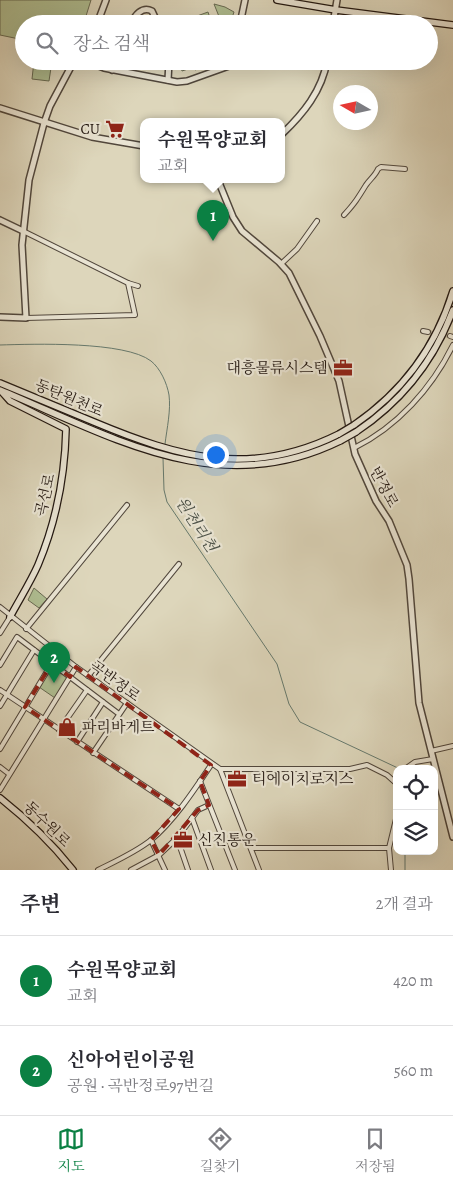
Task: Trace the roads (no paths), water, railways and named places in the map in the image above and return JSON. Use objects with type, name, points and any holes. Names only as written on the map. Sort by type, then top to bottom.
[{"type":"main road","points":[[277,0],[370,15]]},
{"type":"main road","points":[[438,24],[453,25]]},
{"type":"main road","points":[[339,437],[390,397],[416,367],[433,339],[453,290]]},
{"type":"main road","points":[[339,437],[356,432],[393,404],[410,386],[437,346],[453,310]]},
{"type":"main road","name":"동탄원천로","points":[[0,383],[76,419],[128,440],[158,446],[196,459],[231,460],[263,458],[313,446],[339,437]]},
{"type":"main road","name":"동탄원천로","points":[[0,390],[53,408]]},
{"type":"main road","name":"곡선로","points":[[0,390],[10,401],[66,429],[65,459],[54,518],[38,565],[10,617]]},
{"type":"main road","name":"동수원로","points":[[0,798],[35,826],[56,847],[73,870]]},
{"type":"street","points":[[100,15],[106,0]]},
{"type":"street","points":[[242,15],[244,0]]},
{"type":"street","points":[[335,15],[337,0]]},
{"type":"street","points":[[135,15],[142,10],[148,9],[154,15]]},
{"type":"street","points":[[26,318],[23,232],[29,180],[44,123],[57,90],[69,70]]},
{"type":"street","points":[[112,70],[177,82],[186,81],[217,70]]},
{"type":"street","points":[[168,80],[169,70]]},
{"type":"street","points":[[285,131],[295,122],[312,100],[324,70]]},
{"type":"street","points":[[0,108],[92,137],[140,145]]},
{"type":"street","points":[[344,215],[356,202],[378,169],[381,167],[405,169]]},
{"type":"street","name":"반정로","points":[[219,183],[233,217],[242,231],[281,264],[289,274],[300,295],[339,381],[354,448],[363,474],[389,521],[407,565],[410,579],[419,704],[453,837]]},
{"type":"street","points":[[0,220],[128,283],[138,286]]},
{"type":"street","points":[[281,264],[297,249],[317,221]]},
{"type":"street","points":[[0,317],[135,315],[128,283]]},
{"type":"street","points":[[354,448],[388,427],[409,408],[440,370],[453,345]]},
{"type":"street","points":[[26,629],[127,505]]},
{"type":"street","points":[[88,676],[179,564]]},
{"type":"street","name":"곡반정로","points":[[0,607],[10,617],[88,676],[220,769],[350,769],[366,765],[393,778]]},
{"type":"street","name":"곡선로","points":[[0,632],[10,617]]},
{"type":"street","points":[[0,665],[16,637],[119,714]]},
{"type":"street","points":[[0,706],[34,650]]},
{"type":"street","points":[[0,749],[52,663]]},
{"type":"street","points":[[0,790],[76,667]]},
{"type":"street","points":[[0,690],[179,809]]},
{"type":"street","points":[[59,730],[87,690]]},
{"type":"street","points":[[77,742],[103,702]]},
{"type":"street","points":[[94,753],[126,703]]},
{"type":"street","points":[[431,750],[453,746]]},
{"type":"street","points":[[410,765],[432,759]]},
{"type":"street","points":[[98,870],[104,869],[151,840],[179,809],[211,764]]},
{"type":"street","points":[[0,767],[10,774]]},
{"type":"street","points":[[220,769],[260,870]]},
{"type":"street","points":[[200,781],[234,869],[227,870]]},
{"type":"street","points":[[131,870],[159,855],[177,838],[198,810],[209,805]]},
{"type":"street","points":[[192,818],[211,870]]},
{"type":"street","points":[[391,870],[389,848],[393,832]]},
{"type":"street","points":[[177,838],[188,870]]},
{"type":"street","points":[[151,840],[164,870]]},
{"type":"street","points":[[251,848],[389,848]]},
{"type":"waterway","name":"원천리천","points":[[0,345],[56,344],[101,347],[121,350],[151,361],[163,376],[169,395],[165,444]]},
{"type":"waterway","name":"원천리천","points":[[163,458],[164,490],[167,502],[277,664],[289,704],[300,722],[393,766]]},
{"type":"waterway","name":"원천리천","points":[[405,855],[405,870]]},
{"type":"tunnel","points":[[428,332],[450,336]]},
{"type":"place","name":"CU","points":[[115,129]]},
{"type":"place","name":"수원목양교회","points":[[213,241]]},
{"type":"place","name":"대흥물류시스템","points":[[343,368]]},
{"type":"place","name":"신아어린이공원","points":[[54,683]]},
{"type":"place","name":"파리바게트","points":[[67,727]]},
{"type":"place","name":"티에이치로지스","points":[[237,779]]},
{"type":"place","name":"신진통운","points":[[183,840]]}]
